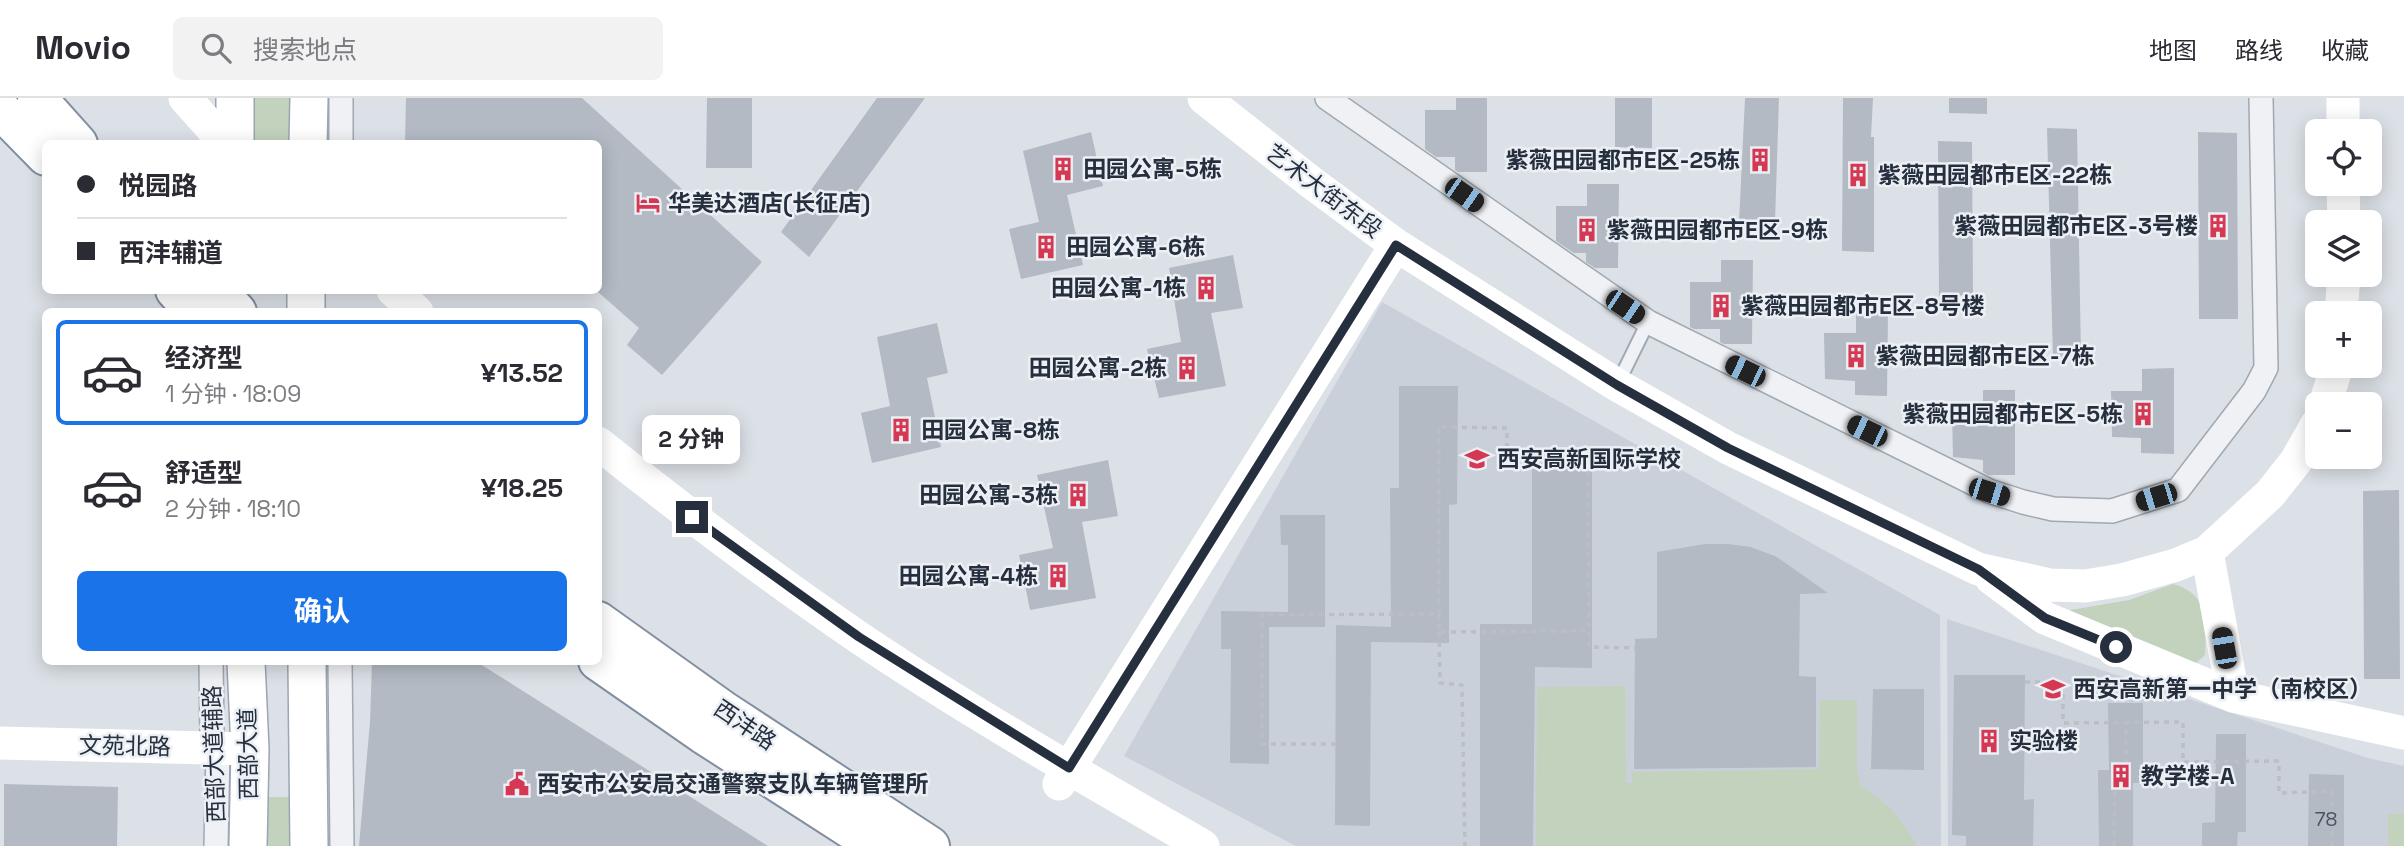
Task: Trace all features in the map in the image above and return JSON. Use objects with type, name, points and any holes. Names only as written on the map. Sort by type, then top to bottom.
[{"type":"highway","points":[[37,98],[74,140]]},
{"type":"highway","points":[[0,109],[42,152]]},
{"type":"highway","points":[[189,294],[224,304]]},
{"type":"highway","name":"西沣路","points":[[602,624],[723,711],[930,846]]},
{"type":"highway","name":"西沣路","points":[[602,664],[703,734],[877,846]]},
{"type":"main road","points":[[235,98],[235,140]]},
{"type":"main road","points":[[308,140],[309,98]]},
{"type":"main road","name":"西部大道","points":[[245,665],[232,741],[248,846]]},
{"type":"main road","points":[[307,665],[309,846]]},
{"type":"street","points":[[185,98],[222,140]]},
{"type":"street","points":[[341,98],[341,140]]},
{"type":"street","name":"艺术大街东段","points":[[1204,98],[1396,245],[1617,385],[1728,448],[1978,569],[2050,585],[2085,586],[2133,577],[2176,565],[2207,552]]},
{"type":"street","points":[[1327,98],[1648,322],[1989,492],[2053,509],[2082,511],[2112,510],[2178,490],[2255,391],[2266,368],[2261,98]]},
{"type":"street","points":[[2343,98],[2343,119]]},
{"type":"street","points":[[1064,776],[1396,245]]},
{"type":"street","points":[[397,294],[413,308]]},
{"type":"street","points":[[424,294],[440,308]]},
{"type":"street","points":[[602,446],[756,565],[1169,846]]},
{"type":"street","points":[[2233,696],[2207,552],[2270,494],[2297,461],[2305,446]]},
{"type":"street","points":[[602,470],[704,551],[951,719],[1203,846]]},
{"type":"street","points":[[1978,569],[2045,618],[2233,696],[2404,733]]},
{"type":"street","name":"西部大道辅路","points":[[212,665],[232,741],[216,846]]},
{"type":"street","points":[[340,665],[342,846]]},
{"type":"street","name":"文苑北路","points":[[0,729],[232,741]]},
{"type":"street","name":"文苑北路","points":[[0,743],[232,741]]},
{"type":"lane","points":[[1617,385],[1648,322]]},
{"type":"path","points":[[1465,846],[1462,685],[1440,683],[1439,427],[1507,428],[1507,454],[1588,454],[1588,648],[1635,648]]},
{"type":"path","points":[[1336,744],[1262,744],[1262,615],[1439,614]]},
{"type":"path","points":[[1439,632],[1588,631]]},
{"type":"path","points":[[2025,682],[2063,682],[2063,723],[2183,722],[2183,762],[2279,761],[2279,793],[2332,791],[2332,846]]},
{"type":"path","points":[[2114,846],[2115,777],[2126,774],[2126,722]]},
{"type":"shaded area","name":"西安高新国际学校","points":[[1382,302],[1940,615],[1941,846],[1296,846],[1124,756]]},
{"type":"shaded area","name":"西安高新第一中学（南校区）","points":[[1947,619],[2368,758],[2404,766],[2404,846],[1948,846]]},
{"type":"green space","points":[[250,98],[292,98],[291,140],[249,140]]},
{"type":"green space","points":[[2173,584],[2194,595],[2203,611],[2205,655],[2194,665],[2065,611],[2129,600]]},
{"type":"green space","points":[[1625,686],[1626,783],[1632,783],[1632,772],[1819,769],[1820,700],[1857,700],[1857,771],[1861,786],[1893,812],[1917,846],[1536,846],[1537,687]]},
{"type":"green space","points":[[265,797],[292,797],[292,846],[265,846]]},
{"type":"green space","points":[[2388,814],[2404,814],[2404,846],[2388,846]]},
{"type":"building","name":"华美达酒店(长征店)","points":[[406,98],[582,98],[762,262],[662,375],[627,345],[639,328],[600,294],[602,140],[405,140]]},
{"type":"building","points":[[707,98],[752,98],[752,168],[706,168]]},
{"type":"building","points":[[877,98],[925,98],[809,257],[781,232]]},
{"type":"building","points":[[1456,98],[1487,98],[1487,172],[1458,172],[1455,170],[1455,157],[1436,157],[1425,149],[1425,110],[1456,110]]},
{"type":"building","points":[[1615,98],[1652,98],[1652,148],[1615,147]]},
{"type":"building","name":"紫薇田园都市E区-25栋","points":[[1745,98],[1779,98],[1775,222],[1739,222]]},
{"type":"building","name":"紫薇田园都市E区-22栋","points":[[1843,98],[1873,98],[1871,137],[1874,137],[1874,252],[1842,251]]},
{"type":"building","points":[[1949,98],[1987,98],[1987,114],[1949,113]]},
{"type":"building","points":[[2047,128],[2077,129],[2081,357],[2053,357]]},
{"type":"building","points":[[1091,132],[1103,186],[1067,195],[1083,265],[1021,279],[1009,229],[1039,222],[1023,151]]},
{"type":"building","name":"紫薇田园都市E区-3号楼","points":[[2198,132],[2237,133],[2238,319],[2199,319]]},
{"type":"building","points":[[1938,141],[1972,142],[1973,295],[1939,296]]},
{"type":"building","name":"紫薇田园都市E区-9栋","points":[[1587,184],[1619,184],[1618,268],[1595,268],[1586,262],[1586,253],[1574,253],[1556,241],[1556,206],[1587,206]]},
{"type":"building","points":[[1233,255],[1243,308],[1211,313],[1226,386],[1159,398],[1147,349],[1181,342],[1169,268]]},
{"type":"building","name":"紫薇田园都市E区-8号楼","points":[[1721,260],[1753,260],[1752,344],[1724,344],[1720,342],[1720,329],[1690,327],[1690,282],[1721,282]]},
{"type":"building","name":"紫薇田园都市E区-7栋","points":[[1856,311],[1888,311],[1887,396],[1855,395],[1855,381],[1825,379],[1824,333],[1856,333]]},
{"type":"building","points":[[937,323],[948,373],[927,378],[941,447],[872,463],[861,413],[890,406],[877,337]]},
{"type":"building","name":"紫薇田园都市E区-5栋","points":[[2174,368],[2174,454],[2141,453],[2141,438],[2112,437],[2111,391],[2142,391],[2142,369]]},
{"type":"building","points":[[1399,386],[1458,386],[1457,504],[1449,505],[1449,643],[1371,642],[1370,826],[1335,825],[1336,625],[1391,627],[1390,488],[1399,488]]},
{"type":"building","points":[[1983,390],[2015,390],[2015,475],[1988,475],[1983,472],[1983,460],[1953,457],[1952,413],[1983,413]]},
{"type":"building","points":[[1108,460],[1118,516],[1082,522],[1096,598],[1030,610],[1019,555],[1053,548],[1037,475]]},
{"type":"building","points":[[1532,463],[1592,464],[1592,668],[1535,667],[1533,846],[1480,846],[1480,624],[1532,624]]},
{"type":"building","points":[[2399,490],[2400,679],[2364,679],[2363,491]]},
{"type":"building","points":[[1280,515],[1325,515],[1325,627],[1269,627],[1269,764],[1230,763],[1231,649],[1221,649],[1221,611],[1288,612],[1288,545],[1281,545]]},
{"type":"building","points":[[1705,544],[1751,547],[1777,557],[1828,593],[1800,594],[1799,676],[1816,677],[1816,767],[1634,769],[1635,639],[1657,638],[1657,552]]},
{"type":"building","name":"西安市公安局交通警察支队车辆管理所","points":[[372,665],[482,665],[768,846],[359,846],[370,722]]},
{"type":"building","name":"实验楼","points":[[1954,675],[2025,675],[2024,800],[2034,799],[2033,846],[1966,846],[1966,836],[1952,835]]},
{"type":"building","points":[[1873,689],[1924,689],[1924,770],[1871,769]]},
{"type":"building","name":"教学楼-A","points":[[2108,703],[2143,703],[2143,783],[2133,783],[2133,846],[2099,846],[2098,770],[2109,770]]},
{"type":"building","points":[[2216,734],[2246,734],[2246,832],[2238,832],[2237,846],[2202,846],[2202,823],[2215,822]]},
{"type":"building","points":[[2309,774],[2344,775],[2344,846],[2308,846]]},
{"type":"building","points":[[4,784],[118,787],[117,846],[4,846]]},
{"type":"place","name":"紫薇田园都市E区-25栋","points":[[1760,160]]},
{"type":"place","name":"田园公寓-5栋","points":[[1063,169]]},
{"type":"place","name":"紫薇田园都市E区-22栋","points":[[1858,175]]},
{"type":"place","name":"华美达酒店(长征店)","points":[[648,203]]},
{"type":"place","name":"紫薇田园都市E区-3号楼","points":[[2218,226]]},
{"type":"place","name":"紫薇田园都市E区-9栋","points":[[1587,230]]},
{"type":"place","name":"田园公寓-6栋","points":[[1046,247]]},
{"type":"place","name":"田园公寓-1栋","points":[[1206,288]]},
{"type":"place","name":"紫薇田园都市E区-8号楼","points":[[1721,306]]},
{"type":"place","name":"紫薇田园都市E区-7栋","points":[[1856,356]]},
{"type":"place","name":"田园公寓-2栋","points":[[1187,368]]},
{"type":"place","name":"紫薇田园都市E区-5栋","points":[[2143,414]]},
{"type":"place","name":"田园公寓-8栋","points":[[901,430]]},
{"type":"place","name":"西安高新国际学校","points":[[1477,459]]},
{"type":"place","name":"田园公寓-3栋","points":[[1078,495]]},
{"type":"place","name":"田园公寓-4栋","points":[[1058,576]]},
{"type":"place","name":"西安高新第一中学（南校区）","points":[[2053,689]]},
{"type":"place","name":"实验楼","points":[[1989,741]]},
{"type":"place","name":"教学楼-A","points":[[2121,776]]},
{"type":"place","name":"西安市公安局交通警察支队车辆管理所","points":[[517,784]]},
{"type":"route","points":[[692,517],[859,637],[1069,768],[1396,245],[1617,385],[1728,448],[1978,569],[2045,618],[2116,647]]}]
